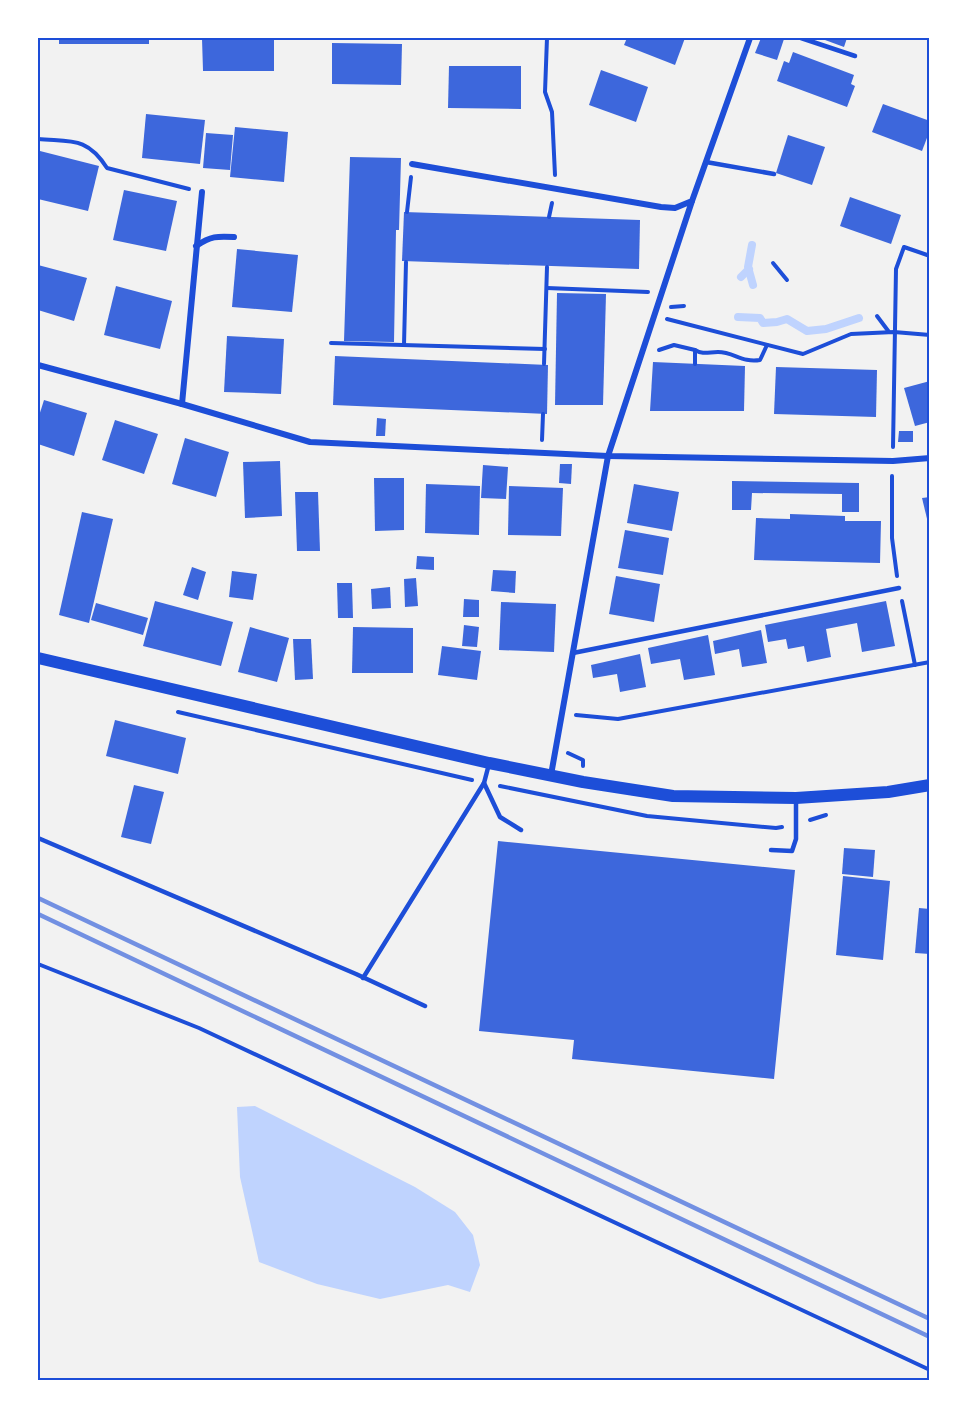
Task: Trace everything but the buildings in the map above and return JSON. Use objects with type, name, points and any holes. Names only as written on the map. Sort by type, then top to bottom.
[{"type":"main road","points":[[38,658],[489,763],[551,776],[673,796],[796,798],[888,792],[930,785]]},
{"type":"street","points":[[551,776],[608,456],[692,201],[750,38]]},
{"type":"street","points":[[412,164],[661,207],[675,208],[692,201]]},
{"type":"street","points":[[182,404],[201,192]]},
{"type":"street","points":[[196,246],[209,238],[234,237]]},
{"type":"street","points":[[38,365],[310,442],[608,456],[893,461],[930,458]]},
{"type":"lane","points":[[801,38],[855,56]]},
{"type":"lane","points":[[706,162],[774,174]]},
{"type":"lane","points":[[573,653],[899,588]]},
{"type":"lane","points":[[363,978],[484,783],[489,763]]},
{"type":"lane","points":[[484,783],[500,817],[521,830]]},
{"type":"lane","points":[[771,850],[792,851],[796,839],[796,798]]},
{"type":"lane","points":[[38,838],[425,1006]]},
{"type":"path","points":[[547,38],[545,92],[552,112],[555,189]]},
{"type":"path","points":[[38,139],[74,140],[97,152],[107,168],[201,192]]},
{"type":"path","points":[[407,212],[412,164]]},
{"type":"path","points":[[915,665],[899,588],[892,538],[892,332],[896,269],[904,247],[930,256]]},
{"type":"path","points":[[404,345],[406,262]]},
{"type":"path","points":[[773,263],[787,280]]},
{"type":"path","points":[[544,364],[547,267]]},
{"type":"path","points":[[547,288],[663,292]]},
{"type":"path","points":[[655,316],[803,354],[850,334],[892,332],[930,335]]},
{"type":"path","points":[[877,316],[892,332]]},
{"type":"path","points":[[331,342],[545,349]]},
{"type":"path","points":[[643,351],[655,351],[674,345],[700,353],[730,354],[750,361],[760,360],[767,345]]},
{"type":"path","points":[[695,350],[695,364]]},
{"type":"path","points":[[542,452],[543,414]]},
{"type":"path","points":[[562,714],[618,719],[930,662]]},
{"type":"path","points":[[171,710],[484,783]]},
{"type":"path","points":[[38,964],[199,1028],[930,1370]]},
{"type":"water","points":[[255,1106],[415,1187],[455,1212],[473,1235],[480,1265],[470,1292],[448,1285],[380,1299],[317,1284],[259,1262],[240,1177],[237,1107]]},
{"type":"waterway","points":[[752,245],[748,267],[753,285]]},
{"type":"waterway","points":[[741,277],[749,269]]},
{"type":"waterway","points":[[738,317],[760,318],[763,323],[787,319],[807,331],[826,329],[859,318]]},
{"type":"railway","points":[[38,898],[930,1319]]},
{"type":"railway","points":[[38,914],[930,1337]]}]
